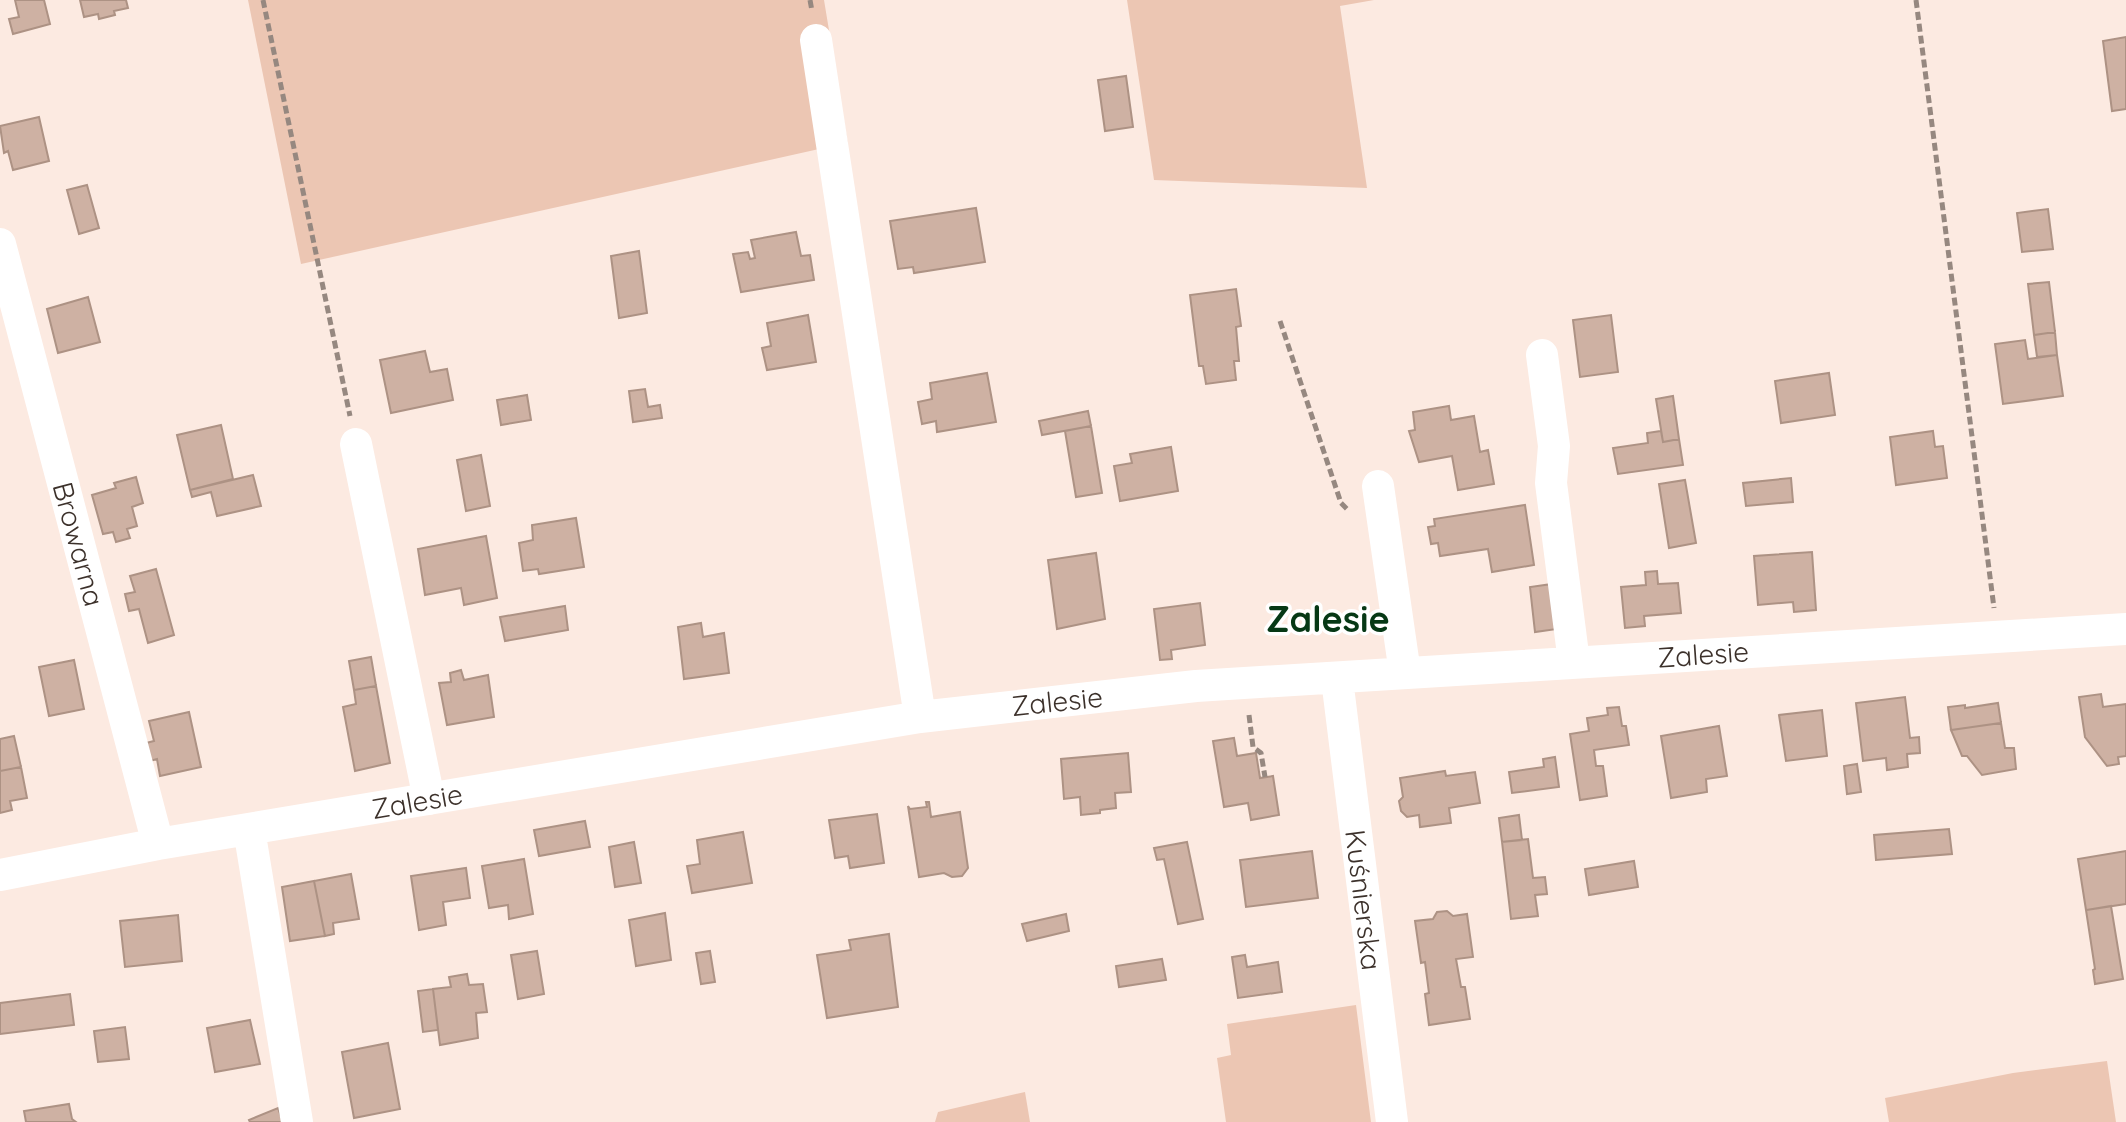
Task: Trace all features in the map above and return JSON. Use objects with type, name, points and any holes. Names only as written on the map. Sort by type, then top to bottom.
[{"type":"street","points":[[816,40],[920,717]]},
{"type":"street","name":"Browarna","points":[[0,244],[158,844]]},
{"type":"street","points":[[1542,355],[1554,446],[1551,483],[1574,662]]},
{"type":"street","points":[[356,444],[429,799]]},
{"type":"street","points":[[1378,486],[1405,673]]},
{"type":"street","name":"Zalesie","points":[[0,875],[158,844],[920,717],[1196,686],[2126,629]]},
{"type":"street","name":"Kuśnierska","points":[[1337,679],[1392,1122]]},
{"type":"street","points":[[249,829],[297,1122]]},
{"type":"path","points":[[263,0],[356,444]]},
{"type":"path","points":[[1916,0],[1997,636]]},
{"type":"path","points":[[1280,321],[1341,503],[1387,548]]},
{"type":"path","points":[[1249,715],[1253,747],[1261,753],[1265,777]]},
{"type":"shaded area","points":[[248,0],[824,0],[848,145],[301,264]]},
{"type":"shaded area","points":[[1127,0],[1374,0],[1340,6],[1367,188],[1154,180]]},
{"type":"shaded area","points":[[1356,1005],[1371,1122],[1226,1122],[1217,1058],[1231,1055],[1227,1024]]},
{"type":"shaded area","points":[[2107,1061],[2116,1122],[1889,1122],[1885,1098],[2013,1073]]},
{"type":"shaded area","points":[[1025,1092],[1030,1122],[935,1122],[938,1112]]},
{"type":"building","points":[[15,0],[44,0],[50,24],[13,34],[9,19],[19,17]]},
{"type":"building","points":[[80,0],[126,0],[128,8],[99,19],[98,14],[84,17]]},
{"type":"building","points":[[2126,37],[2126,109],[2112,111],[2103,41]]},
{"type":"building","points":[[1126,76],[1133,127],[1105,131],[1098,80]]},
{"type":"building","points":[[39,117],[49,161],[13,170],[8,151],[4,153],[0,126]]},
{"type":"building","points":[[87,185],[99,228],[79,234],[67,190]]},
{"type":"building","points":[[976,208],[985,262],[914,273],[913,267],[898,269],[890,221]]},
{"type":"building","points":[[2048,209],[2053,249],[2022,252],[2017,213]]},
{"type":"building","points":[[796,232],[801,256],[810,255],[814,280],[741,292],[733,254],[748,252],[750,259],[755,258],[751,240]]},
{"type":"building","points":[[639,251],[647,313],[619,318],[611,256]]},
{"type":"building","points":[[2049,282],[2055,332],[2034,335],[2028,284]]},
{"type":"building","points":[[1236,289],[1241,326],[1236,327],[1239,361],[1234,361],[1236,380],[1206,384],[1203,366],[1199,366],[1190,295]]},
{"type":"building","points":[[88,297],[100,342],[58,353],[47,309]]},
{"type":"building","points":[[808,315],[816,362],[767,370],[762,348],[771,346],[767,323]]},
{"type":"building","points":[[1611,315],[1618,372],[1580,377],[1573,320]]},
{"type":"building","points":[[2055,332],[2057,355],[2037,357],[2034,335]]},
{"type":"building","points":[[2025,340],[2028,359],[2057,355],[2063,396],[2003,404],[1995,344]]},
{"type":"building","points":[[425,351],[430,372],[447,369],[453,400],[391,413],[380,360]]},
{"type":"building","points":[[987,373],[996,422],[937,432],[936,421],[922,424],[918,402],[932,399],[930,383]]},
{"type":"building","points":[[1829,373],[1835,415],[1781,423],[1775,381]]},
{"type":"building","points":[[645,389],[648,407],[660,405],[662,418],[633,422],[629,391]]},
{"type":"building","points":[[527,395],[531,420],[501,425],[497,400]]},
{"type":"building","points":[[1673,396],[1679,439],[1663,442],[1656,399]]},
{"type":"building","points":[[1449,406],[1451,420],[1474,416],[1480,452],[1488,450],[1494,484],[1458,490],[1452,456],[1419,462],[1409,431],[1415,430],[1413,412]]},
{"type":"building","points":[[1088,411],[1091,426],[1042,435],[1039,421]]},
{"type":"building","points":[[221,425],[233,479],[190,490],[177,435]]},
{"type":"building","points":[[1091,426],[1102,493],[1076,497],[1065,431]]},
{"type":"building","points":[[1661,431],[1663,442],[1679,439],[1683,465],[1618,474],[1613,448],[1648,443],[1647,433]]},
{"type":"building","points":[[1933,431],[1935,447],[1943,446],[1947,478],[1896,485],[1890,437]]},
{"type":"building","points":[[1171,447],[1178,491],[1120,501],[1114,466],[1132,463],[1130,454]]},
{"type":"building","points":[[481,455],[490,506],[466,511],[457,460]]},
{"type":"building","points":[[253,475],[261,506],[217,516],[211,492],[192,497],[190,490]]},
{"type":"building","points":[[136,477],[143,503],[132,507],[137,526],[127,529],[130,538],[116,542],[113,532],[103,534],[92,495],[116,488],[114,483]]},
{"type":"building","points":[[1791,478],[1793,502],[1746,506],[1743,483]]},
{"type":"building","points":[[1685,480],[1696,543],[1669,548],[1659,484]]},
{"type":"building","points":[[1525,505],[1534,565],[1492,572],[1488,549],[1440,556],[1438,543],[1431,544],[1428,527],[1435,526],[1434,519]]},
{"type":"building","points":[[576,518],[584,567],[539,574],[538,569],[523,571],[519,543],[533,540],[532,525]]},
{"type":"building","points":[[486,536],[497,598],[464,605],[461,588],[425,595],[418,549]]},
{"type":"building","points":[[1812,552],[1816,610],[1794,612],[1793,602],[1758,605],[1754,556]]},
{"type":"building","points":[[1096,553],[1105,619],[1057,629],[1048,560]]},
{"type":"building","points":[[156,569],[174,635],[148,643],[139,609],[129,611],[125,594],[135,592],[130,576]]},
{"type":"building","points":[[1657,571],[1658,584],[1678,583],[1681,613],[1644,616],[1645,626],[1625,628],[1621,587],[1646,585],[1645,572]]},
{"type":"building","points":[[1552,584],[1557,629],[1535,632],[1530,587]]},
{"type":"building","points":[[1200,603],[1205,645],[1171,650],[1172,659],[1160,660],[1154,609]]},
{"type":"building","points":[[565,606],[568,630],[505,641],[500,617]]},
{"type":"building","points":[[701,623],[703,637],[724,633],[729,673],[684,679],[678,627]]},
{"type":"building","points":[[371,657],[376,686],[354,690],[349,661]]},
{"type":"building","points":[[74,660],[84,709],[49,716],[39,667]]},
{"type":"building","points":[[461,670],[464,680],[488,675],[494,717],[447,725],[439,683],[451,682],[450,673]]},
{"type":"building","points":[[376,686],[390,763],[355,771],[343,707],[356,704],[354,690]]},
{"type":"building","points":[[2101,694],[2103,707],[2126,704],[2126,756],[2118,757],[2119,764],[2107,766],[2085,737],[2079,697]]},
{"type":"building","points":[[1905,697],[1910,738],[1919,737],[1920,753],[1907,754],[1908,767],[1887,770],[1886,758],[1863,761],[1856,703]]},
{"type":"building","points":[[1998,703],[2001,723],[1951,730],[1948,707]]},
{"type":"building","points":[[1619,707],[1629,745],[1594,750],[1596,766],[1603,766],[1607,796],[1580,800],[1570,734],[1589,731],[1587,718],[1608,715],[1607,708]]},
{"type":"building","points":[[1822,710],[1827,756],[1786,761],[1779,715]]},
{"type":"building","points":[[189,712],[201,767],[160,776],[157,759],[150,761],[146,743],[154,741],[149,721]]},
{"type":"building","points":[[2001,723],[2005,748],[2014,748],[2016,769],[1982,775],[1967,756],[1962,756],[1951,730]]},
{"type":"building","points":[[1719,726],[1727,776],[1706,779],[1707,792],[1671,798],[1661,736]]},
{"type":"building","points":[[14,736],[21,767],[0,771],[0,739]]},
{"type":"building","points":[[1234,738],[1237,756],[1256,753],[1260,778],[1273,776],[1279,815],[1251,820],[1248,803],[1224,807],[1213,741]]},
{"type":"building","points":[[1128,753],[1131,792],[1115,793],[1116,808],[1081,815],[1080,797],[1064,799],[1061,759]]},
{"type":"building","points":[[1555,757],[1559,787],[1512,793],[1509,772],[1544,767],[1543,759]]},
{"type":"building","points":[[1857,764],[1861,792],[1847,794],[1844,766]]},
{"type":"building","points":[[21,767],[27,798],[10,801],[12,810],[0,813],[0,771]]},
{"type":"building","points":[[1445,771],[1446,776],[1475,772],[1480,803],[1449,808],[1451,823],[1420,827],[1419,815],[1407,817],[1401,811],[1399,801],[1403,797],[1400,778]]},
{"type":"building","points":[[926,802],[929,802],[931,817],[960,812],[968,868],[962,876],[952,877],[944,873],[919,877],[908,806],[910,809],[927,807]]},
{"type":"building","points":[[877,814],[884,863],[850,868],[848,856],[835,858],[829,820]]},
{"type":"building","points":[[1519,815],[1522,840],[1502,842],[1499,818]]},
{"type":"building","points":[[585,821],[590,847],[539,856],[534,830]]},
{"type":"building","points":[[1949,829],[1952,854],[1876,860],[1874,835]]},
{"type":"building","points":[[743,832],[752,883],[692,893],[687,866],[700,864],[697,840]]},
{"type":"building","points":[[1528,839],[1533,878],[1545,877],[1547,894],[1535,895],[1538,916],[1511,919],[1502,842]]},
{"type":"building","points":[[634,842],[641,883],[615,887],[609,847]]},
{"type":"building","points":[[1187,842],[1203,919],[1178,924],[1164,859],[1157,860],[1154,848]]},
{"type":"building","points":[[1312,851],[1318,898],[1246,907],[1240,860]]},
{"type":"building","points":[[2126,851],[2126,904],[2086,910],[2078,859]]},
{"type":"building","points":[[524,859],[533,914],[509,919],[508,905],[489,908],[482,866]]},
{"type":"building","points":[[1634,861],[1638,887],[1589,895],[1585,869]]},
{"type":"building","points":[[466,868],[470,898],[443,902],[446,925],[419,930],[411,876]]},
{"type":"building","points":[[351,874],[359,919],[333,923],[334,934],[325,936],[314,881]]},
{"type":"building","points":[[314,881],[325,936],[290,941],[282,887]]},
{"type":"building","points":[[2111,906],[2123,979],[2095,984],[2086,910]]},
{"type":"building","points":[[1447,911],[1453,916],[1467,914],[1473,957],[1456,959],[1461,987],[1465,987],[1470,1019],[1429,1025],[1425,962],[1421,963],[1415,921],[1433,919],[1437,912]]},
{"type":"building","points":[[665,913],[671,960],[636,966],[629,920]]},
{"type":"building","points":[[1066,914],[1069,931],[1027,941],[1022,924]]},
{"type":"building","points":[[178,915],[182,961],[125,967],[120,921]]},
{"type":"building","points":[[889,934],[898,1007],[827,1018],[817,955],[851,950],[849,940]]},
{"type":"building","points":[[537,951],[544,994],[518,999],[511,955]]},
{"type":"building","points":[[710,951],[715,982],[701,984],[696,953]]},
{"type":"building","points":[[1245,955],[1247,967],[1278,962],[1282,992],[1238,998],[1232,957]]},
{"type":"building","points":[[1162,959],[1166,980],[1119,987],[1116,966]]},
{"type":"building","points":[[467,974],[469,985],[483,984],[487,1012],[476,1013],[478,1038],[440,1045],[433,989],[451,987],[449,977]]},
{"type":"building","points":[[433,989],[438,1030],[423,1032],[418,991]]},
{"type":"building","points":[[70,994],[74,1025],[0,1034],[0,1003]]},
{"type":"building","points":[[250,1020],[260,1064],[215,1072],[207,1028]]},
{"type":"building","points":[[125,1027],[129,1059],[98,1062],[94,1031]]},
{"type":"building","points":[[388,1043],[400,1109],[354,1118],[342,1052]]},
{"type":"building","points":[[69,1104],[72,1119],[76,1122],[26,1122],[24,1111]]},
{"type":"building","points":[[278,1108],[283,1122],[249,1120]]},
{"type":"district","name":"Zalesie","points":[[1328,618]]}]
